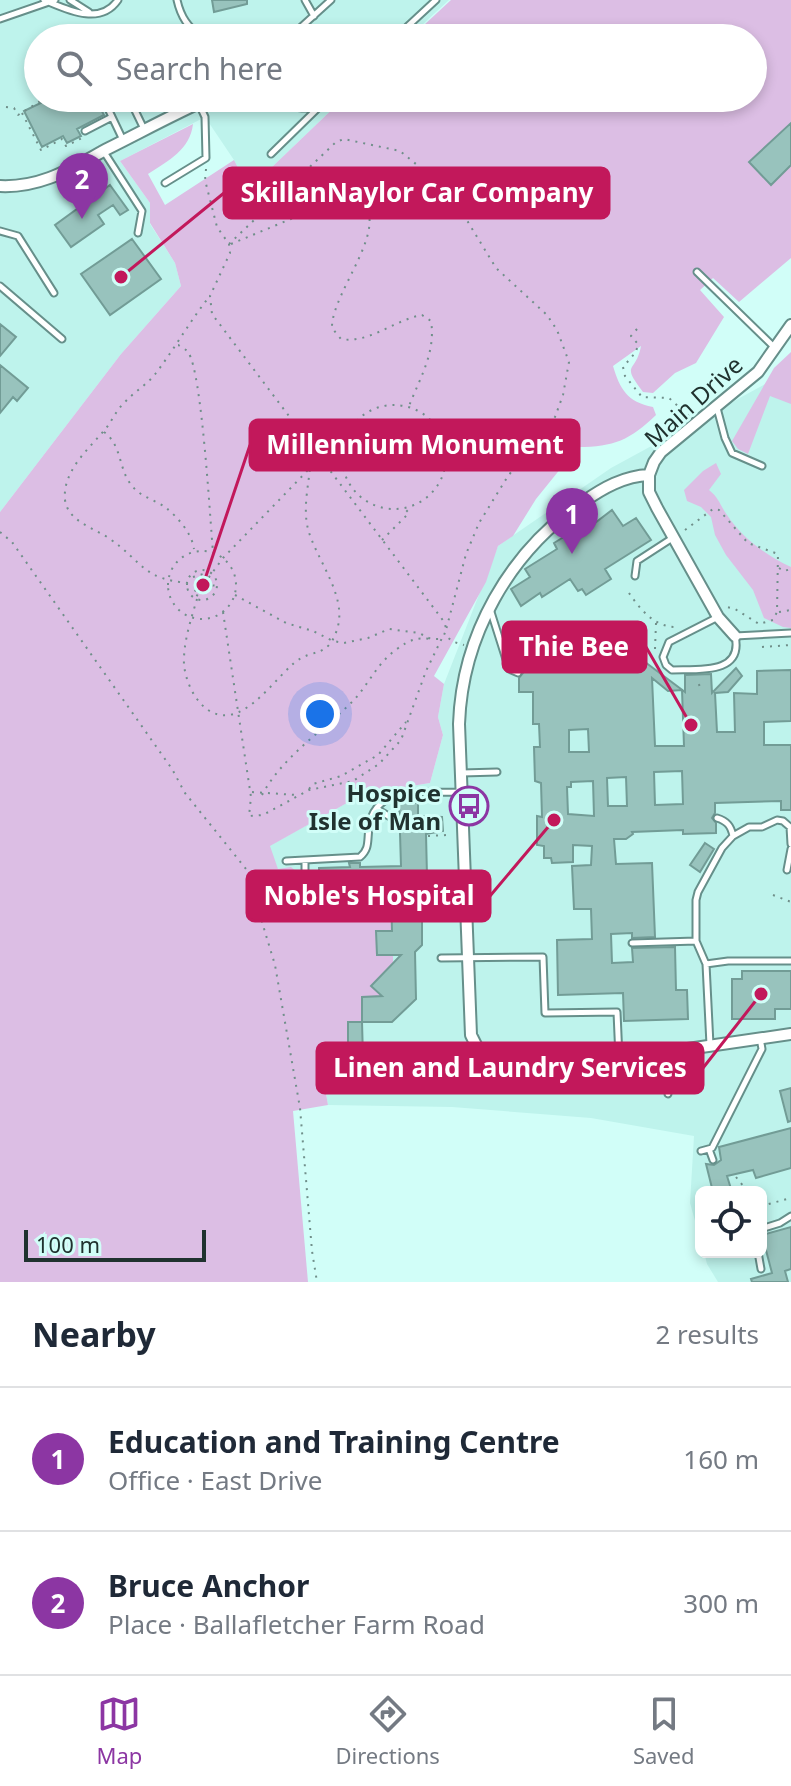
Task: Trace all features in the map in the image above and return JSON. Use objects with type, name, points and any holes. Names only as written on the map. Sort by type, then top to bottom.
[{"type":"street","points":[[0,186],[37,184],[78,167],[180,112]]},
{"type":"street","name":"Main Drive","points":[[735,636],[718,617],[678,534],[649,492],[649,475],[661,452],[758,372],[791,325]]},
{"type":"street","points":[[649,475],[628,477],[599,491],[566,513],[538,540],[513,570],[489,607],[472,648],[460,704],[471,1035],[480,1053],[490,1060],[512,1063],[619,1059],[791,1034]]},
{"type":"lane","points":[[44,0],[97,15],[113,7],[118,0]]},
{"type":"lane","points":[[70,0],[97,15]]},
{"type":"lane","points":[[178,0],[186,24]]},
{"type":"lane","points":[[305,0],[314,16]]},
{"type":"lane","points":[[305,24],[331,0]]},
{"type":"lane","points":[[424,11],[427,0]]},
{"type":"lane","points":[[410,24],[436,0]]},
{"type":"lane","points":[[0,19],[53,2]]},
{"type":"lane","points":[[110,112],[123,141]]},
{"type":"lane","points":[[136,112],[145,130]]},
{"type":"lane","points":[[165,183],[206,158],[202,112]]},
{"type":"lane","points":[[271,154],[315,112]]},
{"type":"lane","points":[[85,131],[112,117]]},
{"type":"lane","points":[[104,151],[142,211],[138,233]]},
{"type":"lane","points":[[0,231],[18,236],[54,293]]},
{"type":"lane","points":[[697,272],[774,347]]},
{"type":"lane","points":[[0,286],[62,339]]},
{"type":"lane","points":[[717,408],[732,453],[762,466]]},
{"type":"lane","points":[[635,576],[637,561],[678,534]]},
{"type":"lane","points":[[489,607],[509,669],[518,673]]},
{"type":"lane","points":[[718,617],[669,642],[663,657],[666,665],[672,670],[721,668],[731,661],[736,651],[735,636],[791,633]]},
{"type":"lane","points":[[461,773],[497,772]]},
{"type":"lane","points":[[286,861],[360,857],[368,848],[370,822],[377,809],[392,796],[461,792]]},
{"type":"lane","points":[[377,809],[395,820]]},
{"type":"lane","points":[[717,818],[731,828],[733,836]]},
{"type":"lane","points":[[710,1046],[706,964],[696,941],[696,900],[722,848],[733,836],[749,827],[762,827],[777,820],[790,827],[787,870]]},
{"type":"lane","points":[[305,860],[305,886]]},
{"type":"lane","points":[[632,943],[696,941]]},
{"type":"lane","points":[[441,958],[543,957],[545,1013],[617,1012],[619,1059]]},
{"type":"lane","points":[[706,964],[791,961]]},
{"type":"lane","points":[[701,1151],[712,1148],[762,1049],[760,1038]]},
{"type":"lane","points":[[668,1094],[669,1052]]},
{"type":"lane","points":[[709,1149],[713,1160]]},
{"type":"lane","points":[[767,1227],[791,1216]]},
{"type":"lane","points":[[759,1258],[761,1269]]},
{"type":"path","points":[[6,107],[14,108],[18,115],[22,113],[41,150],[62,139],[66,146],[82,137],[85,131]]},
{"type":"path","points":[[223,612],[240,712],[250,791],[249,816],[263,815],[309,790],[353,781],[379,764],[401,740],[426,671],[446,630],[466,554],[479,523],[508,476],[555,417],[569,362],[557,330],[547,315],[496,268],[457,204],[433,178],[400,151],[344,139],[336,142],[229,244]]},
{"type":"path","points":[[188,583],[168,581],[145,571],[121,547],[81,522],[69,511],[65,500],[75,466],[85,450],[123,403],[154,376],[210,296],[227,265],[229,244],[217,227],[205,180],[206,158]]},
{"type":"path","points":[[229,244],[334,201],[359,199],[368,206],[368,237],[333,312],[332,328],[341,339],[350,340],[364,338],[407,318],[422,315],[431,321],[433,336],[430,353],[409,406]]},
{"type":"path","points":[[210,296],[212,314],[445,623],[446,630]]},
{"type":"path","points":[[637,329],[631,336],[638,344],[636,352],[623,367],[625,376],[642,397],[669,398],[679,404],[692,420]]},
{"type":"path","points":[[177,344],[188,352],[192,363],[213,552]]},
{"type":"path","points":[[395,404],[409,406],[424,413],[436,425],[443,439],[446,457],[443,474],[435,490],[421,502],[389,509],[373,505],[350,486],[343,471],[341,456],[349,429],[368,410],[395,404]]},
{"type":"path","points":[[103,431],[111,437],[120,453],[133,487],[167,508],[193,540],[195,551]]},
{"type":"path","points":[[198,598],[193,591],[197,589],[197,581],[204,580],[212,573],[310,468],[335,454],[341,456],[386,445],[443,439]]},
{"type":"path","points":[[198,598],[184,664],[197,702],[213,713],[224,715],[240,712],[298,660],[325,650],[333,641],[339,623],[336,598],[307,526],[305,506],[310,468]]},
{"type":"path","points":[[382,540],[409,513],[404,508]]},
{"type":"path","points":[[678,534],[713,509],[724,513],[748,543],[778,554],[777,612],[770,622],[759,624],[735,609],[722,606]]},
{"type":"path","points":[[0,532],[12,542],[172,769],[185,793],[246,869],[275,965],[300,1108],[317,1282]]},
{"type":"path","points":[[195,551],[213,552],[223,558],[235,575],[235,595],[223,612],[213,617],[192,618],[173,604],[168,581],[176,562],[195,551]]},
{"type":"path","points":[[778,568],[784,571],[791,569]]},
{"type":"path","points":[[197,571],[212,573],[217,581],[217,590],[207,599],[198,598],[189,591],[188,583],[197,571]]},
{"type":"path","points":[[193,577],[203,574],[208,588],[213,590],[214,581]]},
{"type":"path","points":[[197,589],[203,592],[208,588]]},
{"type":"path","points":[[629,593],[656,622],[664,627],[676,627]]},
{"type":"path","points":[[235,595],[286,623],[333,641],[344,643],[368,638],[389,629],[419,633],[430,640]]},
{"type":"path","points":[[777,612],[791,610]]},
{"type":"path","points":[[655,649],[656,622]]},
{"type":"path","points":[[444,635],[472,648]]},
{"type":"path","points":[[262,795],[283,766],[356,697],[378,665],[396,649],[418,637],[430,640],[444,635]]},
{"type":"path","points":[[762,647],[791,645]]},
{"type":"path","points":[[699,684],[700,689]]},
{"type":"path","points":[[309,790],[313,784],[341,776],[378,755],[408,720]]},
{"type":"path","points":[[250,791],[262,795],[299,795]]},
{"type":"path","points":[[428,836],[448,835]]},
{"type":"path","points":[[773,895],[791,902]]},
{"type":"path","points":[[736,1177],[743,1186]]},
{"type":"path","points":[[767,1204],[791,1198]]},
{"type":"shaded area","points":[[0,0],[449,0],[423,24],[24,24],[24,112],[329,112],[249,189],[205,117],[120,161],[150,203],[150,224],[175,263],[181,286],[121,354],[0,512]]},
{"type":"shaded area","points":[[451,0],[791,0],[791,258],[739,302],[713,278],[700,290],[724,317],[696,363],[675,373],[653,393],[643,392],[632,376],[641,346],[613,366],[626,393],[637,402],[653,407],[656,415],[638,431],[621,440],[602,446],[578,447],[536,499],[513,536],[498,546],[486,582],[434,676],[444,684],[438,717],[443,735],[430,783],[363,794],[270,846],[278,869],[291,867],[297,872],[300,895],[391,892],[392,931],[377,931],[393,955],[393,984],[372,986],[382,996],[362,997],[362,1022],[348,1023],[348,1057],[320,1059],[328,1105],[293,1111],[308,1282],[0,1282],[0,512],[121,354],[181,286],[175,263],[150,223],[150,203],[120,161],[193,124],[183,148],[148,174],[165,205],[234,160],[249,189],[329,112],[767,112],[767,24],[425,24]]},
{"type":"shaded area","points":[[791,352],[791,404],[770,396],[748,454],[738,449],[732,441],[774,368]]},
{"type":"shaded area","points":[[791,370],[791,1282],[718,1282],[706,1258],[767,1258],[767,1186],[695,1186],[695,1221],[690,1203],[694,1136],[591,1118],[452,1107],[328,1105],[307,979],[285,889],[269,846],[363,794],[430,783],[443,735],[438,717],[444,684],[498,546],[611,468]]},
{"type":"shaded area","points":[[716,463],[721,474],[709,490],[727,515],[756,546],[791,567],[791,628],[764,618],[753,590],[715,535],[711,517],[701,507],[687,501],[684,490]]},
{"type":"building","points":[[212,0],[247,0],[247,4],[214,12]]},
{"type":"building","points":[[24,112],[102,112],[104,115],[77,129],[81,136],[67,143],[63,136],[42,147]]},
{"type":"building","points":[[791,123],[791,165],[771,185],[749,162]]},
{"type":"building","points":[[110,185],[128,210],[120,215],[113,205],[98,215],[104,224],[71,247],[55,225]]},
{"type":"building","points":[[132,239],[161,279],[110,315],[81,274]]},
{"type":"building","points":[[0,324],[16,337],[0,356]]},
{"type":"building","points":[[0,365],[28,388],[17,401],[13,397],[0,413]]},
{"type":"building","points":[[612,510],[623,526],[636,518],[651,540],[605,569],[611,579],[586,595],[582,589],[578,591],[570,579],[521,606],[511,589],[530,577],[525,569],[557,549],[554,543],[575,530],[578,536]]},
{"type":"building","points":[[554,626],[555,631],[561,631],[562,635],[578,635],[578,626],[606,627],[606,635],[635,635],[635,646],[640,646],[639,659],[685,692],[685,675],[711,674],[712,693],[736,668],[742,676],[728,692],[715,693],[717,732],[735,732],[734,693],[757,694],[757,671],[791,670],[791,721],[764,722],[764,745],[791,745],[791,810],[781,810],[781,801],[715,803],[712,818],[716,823],[716,833],[683,834],[683,830],[632,832],[626,839],[614,839],[616,864],[652,863],[655,937],[632,938],[632,933],[611,934],[612,963],[633,962],[632,948],[675,947],[676,990],[687,990],[688,1019],[624,1021],[623,993],[558,995],[557,940],[592,939],[591,909],[574,909],[572,866],[591,865],[592,846],[573,845],[573,862],[552,863],[551,858],[544,858],[544,846],[537,845],[537,816],[542,817],[541,783],[535,781],[534,747],[540,747],[539,724],[533,724],[533,692],[519,692],[519,678],[523,673],[518,667],[518,627]],"holes":[[[652,678],[668,691],[682,690],[684,746],[655,746]],[[588,729],[589,752],[569,752],[569,730]],[[682,771],[683,804],[655,805],[654,772]],[[626,777],[627,806],[608,806],[607,778]],[[593,781],[594,816],[568,814],[567,787],[571,787],[571,782]]]},
{"type":"building","points":[[412,799],[412,803],[418,803],[418,816],[442,817],[443,831],[426,834],[427,876],[443,876],[443,887],[422,888],[422,945],[415,952],[416,999],[392,1022],[362,1022],[362,997],[382,996],[371,986],[401,955],[377,955],[376,931],[392,931],[391,892],[319,894],[319,868],[350,867],[349,863],[360,863],[360,867],[401,866],[399,801]]},
{"type":"building","points":[[705,843],[714,849],[700,872],[690,865]]},
{"type":"building","points":[[742,971],[791,971],[791,1009],[775,1009],[775,1019],[732,1019],[732,979],[742,979]]},
{"type":"building","points":[[348,1022],[362,1022],[363,1057],[348,1057]]},
{"type":"building","points":[[791,1088],[791,1121],[788,1122],[780,1091]]},
{"type":"building","points":[[791,1128],[791,1168],[756,1178],[753,1170],[727,1176],[730,1186],[712,1186],[706,1164],[714,1165],[721,1160],[719,1147]]},
{"type":"building","points":[[791,1227],[791,1269],[785,1271],[788,1282],[752,1282],[751,1279],[772,1273],[767,1254],[767,1234]]},
{"type":"place","name":"Bruce Anchor","points":[[82,219]]},
{"type":"place","name":"SkillanNaylor Car Company","points":[[121,277]]},
{"type":"place","name":"Education and Training Centre","points":[[572,554]]},
{"type":"place","name":"Millennium Monument","points":[[203,585]]},
{"type":"place","name":"Thie Bee","points":[[691,725]]},
{"type":"place","name":"Hospice Isle of Man","points":[[469,806]]},
{"type":"place","name":"Noble's Hospital","points":[[554,820]]},
{"type":"place","name":"Linen and Laundry Services","points":[[761,994]]}]
